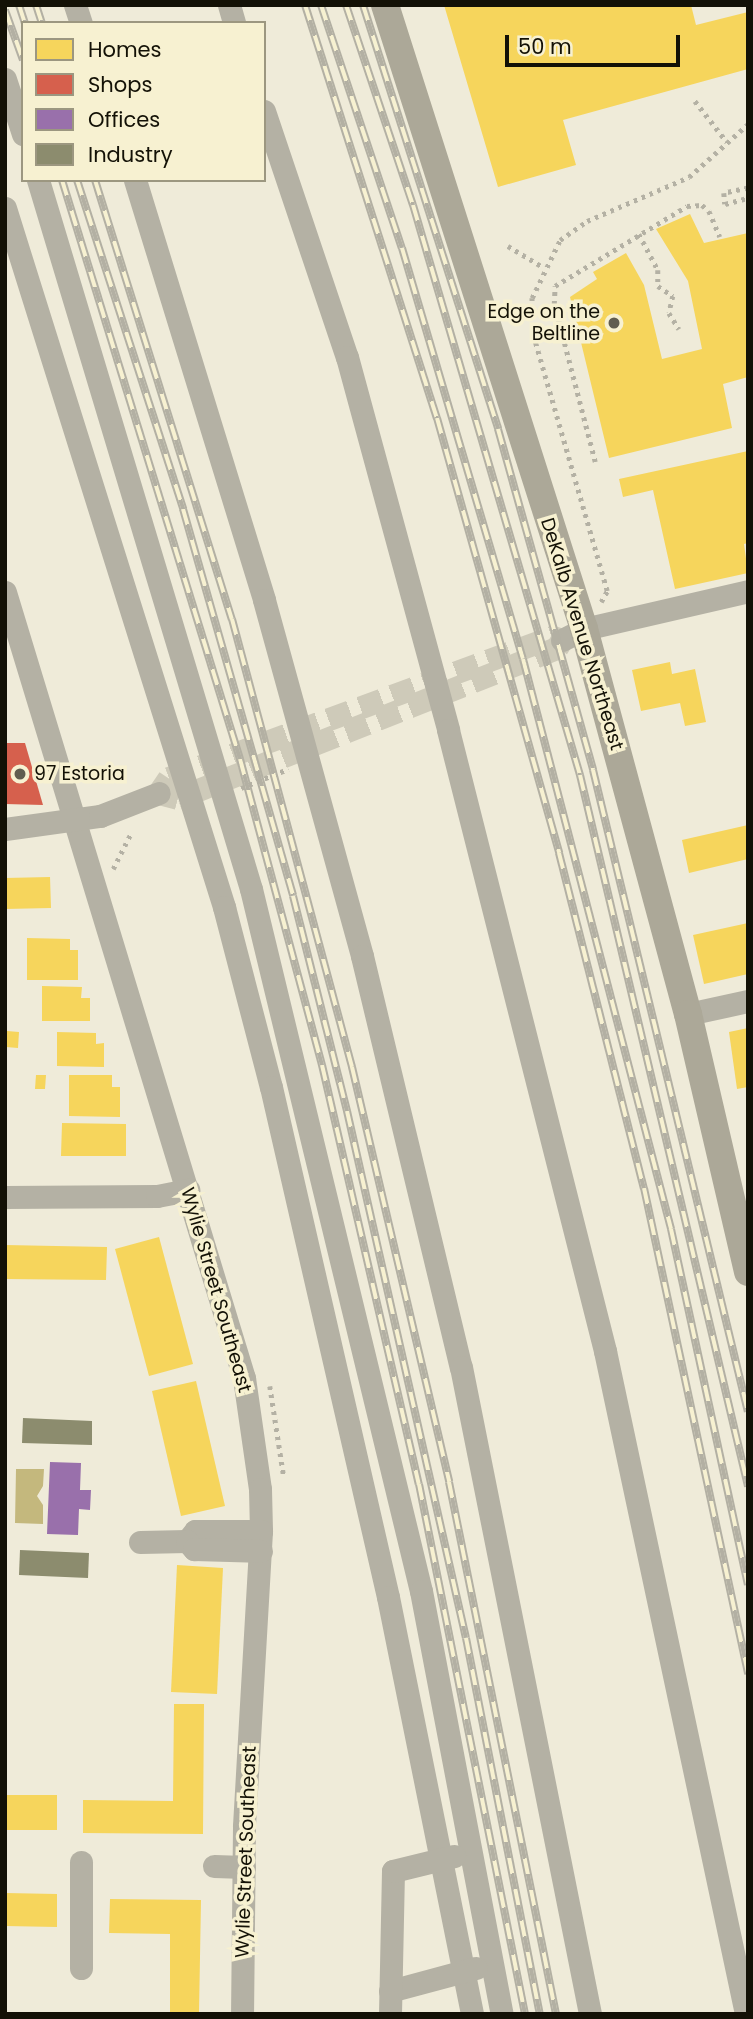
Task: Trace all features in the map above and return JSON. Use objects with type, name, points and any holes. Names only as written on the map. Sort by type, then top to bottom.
[{"type":"main road","name":"DeKalb Avenue Northeast","points":[[385,5],[688,1014],[748,1272]]},
{"type":"street","points":[[5,79],[21,128]]},
{"type":"street","points":[[266,117],[347,357],[465,798],[605,1351],[746,2014]]},
{"type":"street","points":[[39,182],[251,889],[421,1591],[502,2014]]},
{"type":"street","points":[[136,182],[264,600],[362,956],[461,1367],[590,2014]]},
{"type":"street","points":[[5,208],[224,907],[261,1049],[385,1584],[472,2014]]},
{"type":"street","name":"Wylie Street Southeast","points":[[5,592],[244,1378],[260,1489],[261,1541],[244,1867],[242,2014]]},
{"type":"street","points":[[573,634],[748,592]]},
{"type":"street","points":[[5,828],[75,821],[159,793]]},
{"type":"street","points":[[688,1014],[748,1001]]},
{"type":"street","points":[[5,1197],[157,1196],[188,1190]]},
{"type":"street","points":[[140,1542],[187,1541],[195,1531],[261,1541]]},
{"type":"street","points":[[471,1852],[393,1871],[390,2003],[463,1971],[492,1963]]},
{"type":"street","points":[[81,1862],[81,1968]]},
{"type":"street","points":[[214,1866],[244,1867]]},
{"type":"path","points":[[695,101],[727,142]]},
{"type":"path","points":[[600,604],[607,591],[533,335],[532,298],[543,267],[560,240],[578,227],[689,177],[748,124]]},
{"type":"path","points":[[748,188],[724,193],[725,204],[748,198]]},
{"type":"path","points":[[595,462],[552,295],[559,281],[694,204],[709,211],[720,237]]},
{"type":"path","points":[[639,234],[658,270],[658,286],[673,296],[669,313],[679,329]]},
{"type":"path","points":[[508,246],[543,267]]},
{"type":"path","points":[[533,335],[561,334]]},
{"type":"shaded area","points":[[16,1469],[44,1469],[43,1486],[37,1496],[43,1505],[43,1524],[15,1523]]},
{"type":"building: Homes","points":[[444,5],[691,5],[696,25],[748,12],[748,69],[563,120],[576,165],[498,187]]},
{"type":"building: Homes","name":"Edge on the Beltline","points":[[690,214],[704,243],[748,233],[748,377],[723,384],[732,428],[609,458],[570,297],[597,279],[593,272],[626,253],[644,285],[662,359],[702,349],[688,281],[656,229]]},
{"type":"building: Homes","points":[[748,451],[748,543],[744,544],[748,573],[675,589],[653,490],[623,497],[619,479]]},
{"type":"building: Homes","points":[[670,662],[672,674],[695,669],[706,722],[685,726],[680,703],[641,711],[632,670]]},
{"type":"building: Homes","points":[[748,825],[748,859],[689,873],[682,840]]},
{"type":"building: Homes","points":[[50,877],[51,908],[5,909],[5,878]]},
{"type":"building: Homes","points":[[748,923],[748,974],[704,984],[693,935]]},
{"type":"building: Homes","points":[[27,938],[70,939],[70,950],[78,950],[78,980],[27,980]]},
{"type":"building: Homes","points":[[42,986],[82,987],[81,998],[90,998],[90,1021],[42,1021]]},
{"type":"building: Homes","points":[[748,1028],[748,1087],[737,1089],[729,1032]]},
{"type":"building: Homes","points":[[7,1031],[19,1032],[18,1048],[6,1047]]},
{"type":"building: Homes","points":[[57,1032],[96,1033],[96,1044],[104,1043],[104,1067],[57,1066]]},
{"type":"building: Homes","points":[[36,1075],[46,1075],[45,1089],[35,1089]]},
{"type":"building: Homes","points":[[69,1075],[112,1075],[112,1087],[120,1087],[120,1117],[69,1116]]},
{"type":"building: Homes","points":[[62,1123],[126,1124],[126,1156],[61,1156]]},
{"type":"building: Homes","points":[[159,1237],[193,1364],[149,1376],[115,1249]]},
{"type":"building: Homes","points":[[5,1245],[107,1247],[106,1280],[5,1279]]},
{"type":"building: Homes","points":[[196,1381],[225,1506],[181,1516],[152,1391]]},
{"type":"building: Homes","points":[[177,1565],[223,1568],[217,1694],[171,1692]]},
{"type":"building: Homes","points":[[174,1704],[204,1704],[203,1834],[83,1833],[83,1800],[173,1801]]},
{"type":"building: Homes","points":[[5,1795],[57,1795],[57,1830],[5,1830]]},
{"type":"building: Homes","points":[[5,1893],[57,1894],[57,1927],[5,1926]]},
{"type":"building: Homes","points":[[110,1899],[201,1900],[199,2014],[170,2014],[170,1934],[109,1933]]},
{"type":"building: Shops","name":"97 Estoria","points":[[5,743],[25,743],[43,805],[5,804]]},
{"type":"building: Offices","points":[[50,1462],[81,1463],[80,1490],[91,1490],[90,1510],[79,1509],[78,1535],[47,1534]]},
{"type":"building: Industry","points":[[23,1418],[92,1421],[92,1445],[22,1443]]},
{"type":"building: Industry","points":[[20,1550],[89,1553],[88,1578],[19,1575]]},
{"type":"tunnel","points":[[553,637],[562,640],[557,648],[178,798],[159,793],[169,778],[553,637]]},
{"type":"railway","points":[[19,5],[24,21]]},
{"type":"railway","points":[[36,5],[41,21]]},
{"type":"railway","points":[[305,5],[437,418],[559,853],[644,1188],[748,1674]]},
{"type":"railway","points":[[321,5],[402,248],[523,659],[671,1229],[748,1585]]},
{"type":"railway","points":[[346,5],[413,205],[580,775],[748,1486]]},
{"type":"railway","points":[[363,5],[498,429],[593,770],[748,1412]]},
{"type":"railway","points":[[5,10],[21,54]]},
{"type":"railway","points":[[63,182],[240,759],[322,1065],[419,1484],[525,2014]]},
{"type":"railway","points":[[78,182],[183,509],[293,896],[347,1111],[466,1638],[540,2014]]},
{"type":"railway","points":[[96,182],[232,619],[352,1067],[449,1482],[556,2014]]},
{"type":"place","name":"Edge on the Beltline","points":[[614,323]]},
{"type":"place","name":"97 Estoria","points":[[20,774]]}]
